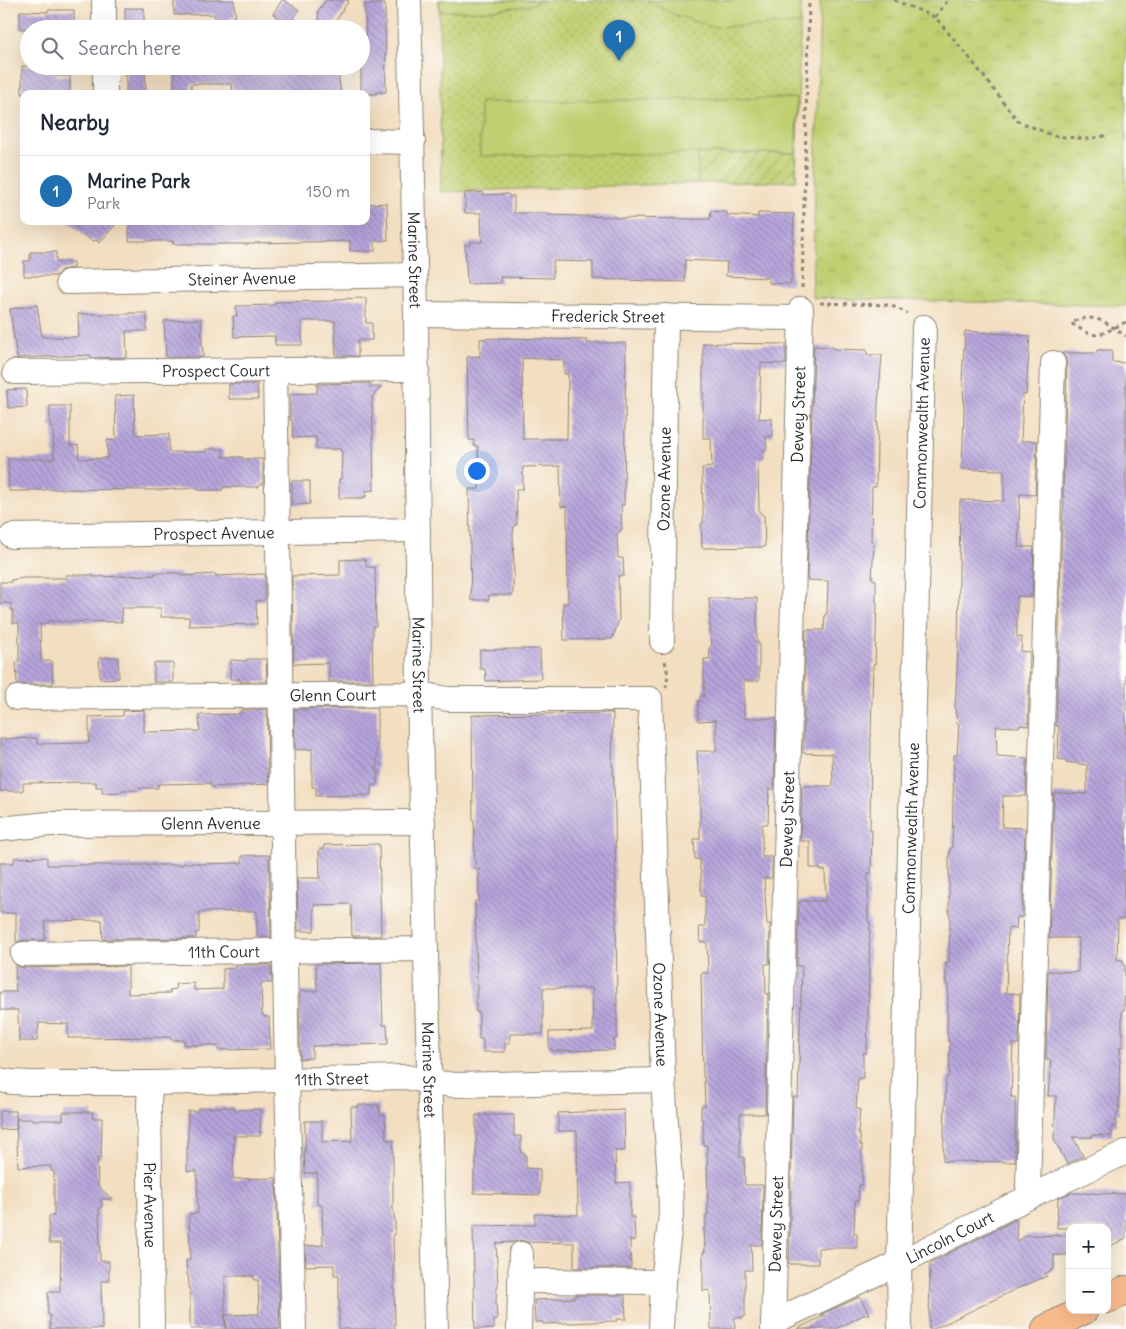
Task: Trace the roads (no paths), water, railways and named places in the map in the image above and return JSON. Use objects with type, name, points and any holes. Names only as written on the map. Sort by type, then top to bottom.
[{"type":"highway","points":[[1111,1297],[1126,1290]]},
{"type":"highway","points":[[1046,1329],[1076,1314]]},
{"type":"street","name":"Marine Street","points":[[409,0],[417,369],[419,694],[436,1329]]},
{"type":"street","points":[[105,75],[105,90]]},
{"type":"street","points":[[370,141],[413,142]]},
{"type":"street","name":"Steiner Avenue","points":[[68,282],[414,276]]},
{"type":"street","name":"Frederick Street","points":[[416,314],[666,316],[801,313]]},
{"type":"street","name":"Dewey Street","points":[[773,1326],[801,313]]},
{"type":"street","name":"Ozone Avenue","points":[[662,641],[666,316]]},
{"type":"street","name":"Commonwealth Avenue","points":[[900,1329],[899,1263],[915,320]]},
{"type":"street","points":[[1031,1196],[1028,1186],[1053,363]]},
{"type":"street","name":"Prospect Court","points":[[16,372],[417,369]]},
{"type":"street","points":[[275,370],[287,1080],[294,1329]]},
{"type":"street","name":"Prospect Avenue","points":[[12,536],[418,530]]},
{"type":"street","name":"Glenn Court","points":[[17,698],[419,694],[448,699],[650,699]]},
{"type":"street","name":"Ozone Avenue","points":[[650,699],[663,1080],[671,1214],[663,1282],[661,1329]]},
{"type":"street","name":"Glenn Avenue","points":[[0,829],[49,824],[423,822]]},
{"type":"street","name":"11th Court","points":[[23,954],[426,950]]},
{"type":"street","name":"11th Street","points":[[0,1080],[30,1083],[150,1083],[406,1077],[456,1085],[663,1080]]},
{"type":"street","name":"Pier Avenue","points":[[150,1083],[152,1329]]},
{"type":"street","name":"Lincoln Court","points":[[773,1326],[1031,1196],[1126,1152]]},
{"type":"street","points":[[519,1328],[521,1254]]},
{"type":"street","points":[[520,1281],[663,1282]]},
{"type":"place","name":"Marine Park","points":[[619,61]]}]
